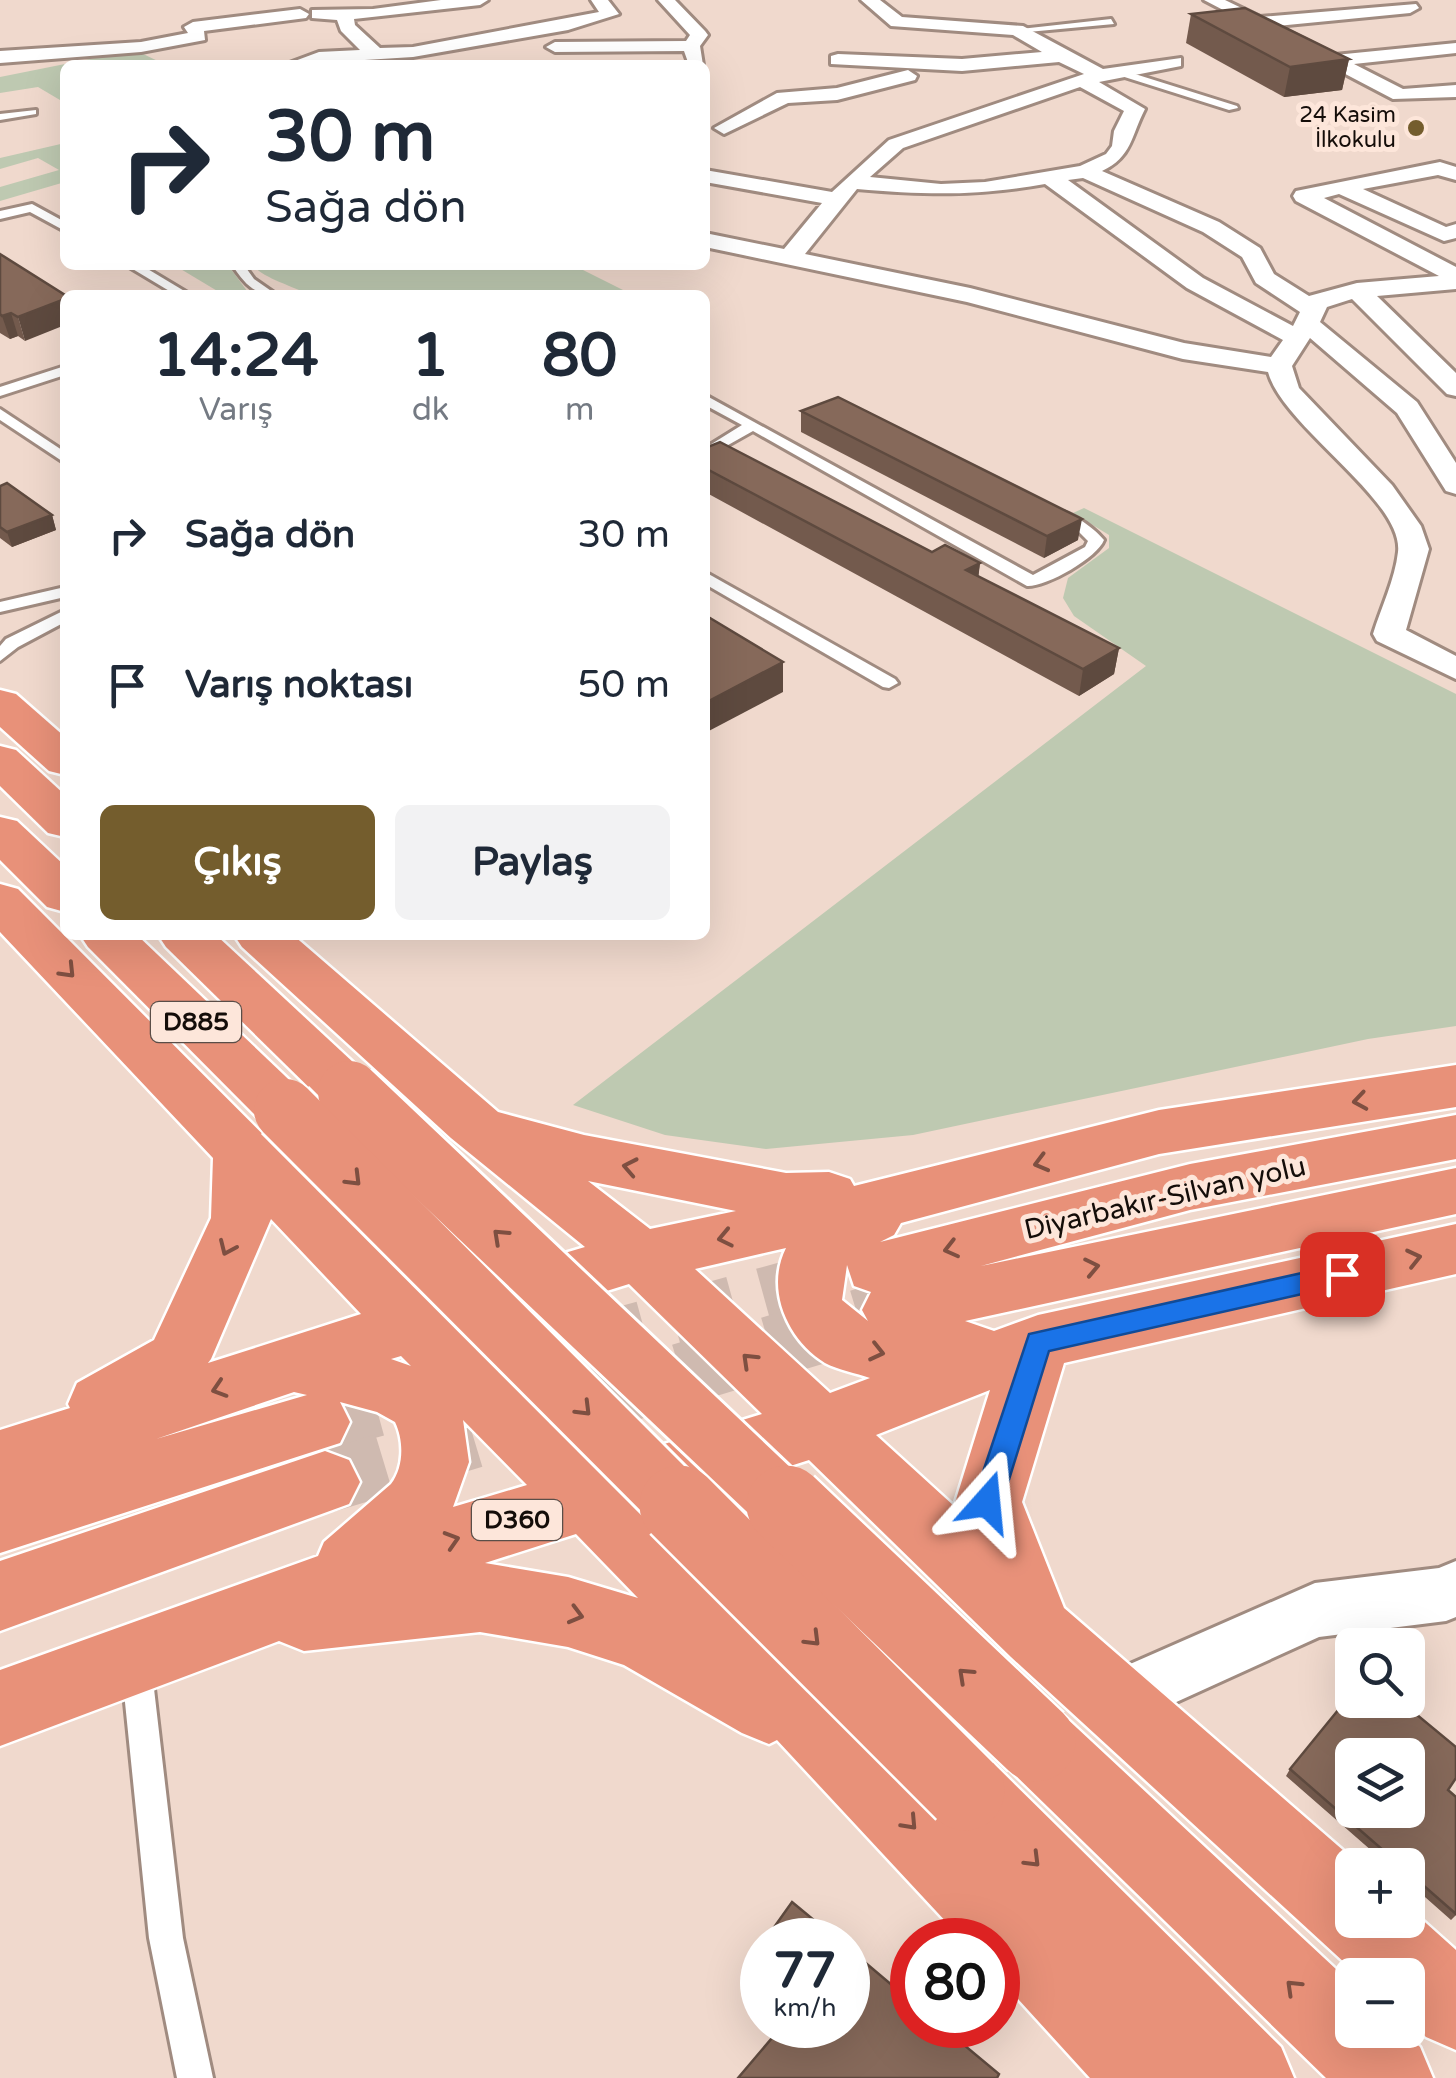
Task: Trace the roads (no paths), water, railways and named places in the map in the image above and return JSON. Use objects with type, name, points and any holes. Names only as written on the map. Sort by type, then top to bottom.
[{"type":"highway","points":[[0,703],[60,757]]},
{"type":"highway","points":[[0,760],[60,817]]},
{"type":"highway","points":[[0,832],[60,890]]},
{"type":"highway","points":[[0,901],[264,1132],[965,1791],[1250,2078]]},
{"type":"highway","name":"D885","points":[[110,940],[264,1132]]},
{"type":"highway","name":"D885","points":[[189,940],[1389,2078]]},
{"type":"highway","points":[[266,940],[471,1124],[640,1256],[1037,1632],[1118,1700],[1335,1898]]},
{"type":"highway","points":[[0,1521],[311,1423],[412,1325],[640,1256],[935,1192],[1158,1132],[1456,1086]]},
{"type":"highway","points":[[471,1124],[584,1158],[786,1197],[935,1192]]},
{"type":"highway","points":[[264,1132],[412,1325],[843,1752],[1150,2078]]},
{"type":"highway","points":[[0,1459],[178,1358],[240,1218],[264,1132]]},
{"type":"highway","name":"Diyarbakır-Silvan yolu","points":[[1456,1137],[1190,1187],[885,1289],[1456,1190]]},
{"type":"highway","points":[[935,1192],[844,1231],[813,1257],[810,1302],[818,1318],[849,1344],[890,1356],[1038,1342],[1456,1249]]},
{"type":"highway","points":[[1037,1632],[987,1502],[1038,1342]]},
{"type":"highway","name":"D360","points":[[0,1708],[236,1623],[409,1554],[820,1428],[1038,1342]]},
{"type":"highway","points":[[0,1596],[383,1386],[418,1402],[432,1426],[436,1450],[424,1496],[385,1536],[320,1590]]},
{"type":"highway","points":[[0,1459],[311,1423]]},
{"type":"highway","points":[[236,1623],[480,1597],[568,1612],[642,1635],[731,1683],[843,1752]]},
{"type":"highway","points":[[1380,1938],[1456,2007]]},
{"type":"street","points":[[276,0],[300,14]]},
{"type":"street","points":[[0,57],[141,47],[198,36],[189,22],[300,14],[374,14],[480,0]]},
{"type":"street","points":[[312,60],[412,52],[568,25],[610,14],[599,0]]},
{"type":"street","points":[[471,60],[570,46],[695,58],[699,36],[666,0]]},
{"type":"street","points":[[710,177],[746,184],[844,190],[984,188],[1085,171],[1112,158],[1122,147],[1135,109],[1102,76],[1017,30],[902,23],[889,19],[869,0]]},
{"type":"street","points":[[1212,0],[1400,95],[1456,91]]},
{"type":"street","points":[[1256,23],[1417,11],[1392,0]]},
{"type":"street","points":[[334,14],[344,17],[354,34],[376,54]]},
{"type":"street","points":[[296,42],[354,34]]},
{"type":"street","points":[[570,46],[583,60]]},
{"type":"street","points":[[141,47],[167,60]]},
{"type":"street","points":[[1332,61],[1456,48]]},
{"type":"street","points":[[412,52],[426,60]]},
{"type":"street","points":[[838,60],[962,65],[1062,56]]},
{"type":"street","points":[[790,257],[806,224],[896,144],[1038,93],[1174,62]]},
{"type":"street","points":[[724,128],[784,97],[837,94],[962,65]]},
{"type":"street","points":[[746,184],[774,163]]},
{"type":"street","points":[[1456,174],[1440,168],[1304,196],[1456,279]]},
{"type":"street","points":[[1085,171],[1211,227],[1252,253],[1264,278],[1306,324],[1406,408],[1456,485]]},
{"type":"street","points":[[1048,176],[1195,283],[1306,324]]},
{"type":"street","points":[[1341,187],[1444,234],[1456,231]]},
{"type":"street","points":[[710,241],[970,295],[1183,351],[1278,366]]},
{"type":"street","points":[[1278,366],[1316,302],[1357,290],[1456,279]]},
{"type":"street","points":[[1357,290],[1456,388]]},
{"type":"street","points":[[1278,366],[1286,390],[1382,491],[1406,526],[1414,548],[1389,634],[1456,669]]},
{"type":"street","points":[[1118,1700],[1315,1610],[1453,1596]]},
{"type":"lane","points":[[1017,30],[1111,22]]},
{"type":"lane","points":[[1102,76],[1233,108]]},
{"type":"lane","points":[[0,117],[32,112]]},
{"type":"lane","points":[[0,216],[32,208],[60,224]]},
{"type":"lane","points":[[141,270],[176,290]]},
{"type":"lane","points":[[242,270],[263,290]]},
{"type":"lane","points":[[0,392],[60,372]]},
{"type":"lane","points":[[710,402],[1033,582],[1092,550],[1096,540],[1085,529],[1035,504]]},
{"type":"lane","points":[[0,413],[60,455]]},
{"type":"lane","points":[[710,451],[753,424]]},
{"type":"lane","points":[[710,581],[889,682]]},
{"type":"lane","points":[[0,607],[60,593]]},
{"type":"lane","points":[[0,656],[12,643],[60,618]]},
{"type":"lane","points":[[136,1659],[166,1938],[194,2078]]},
{"type":"tunnel","points":[[316,1422],[876,1268]]},
{"type":"tunnel","points":[[325,1482],[894,1310]]},
{"type":"place","name":"24 Kasim İlkokulu","points":[[1416,128]]}]
